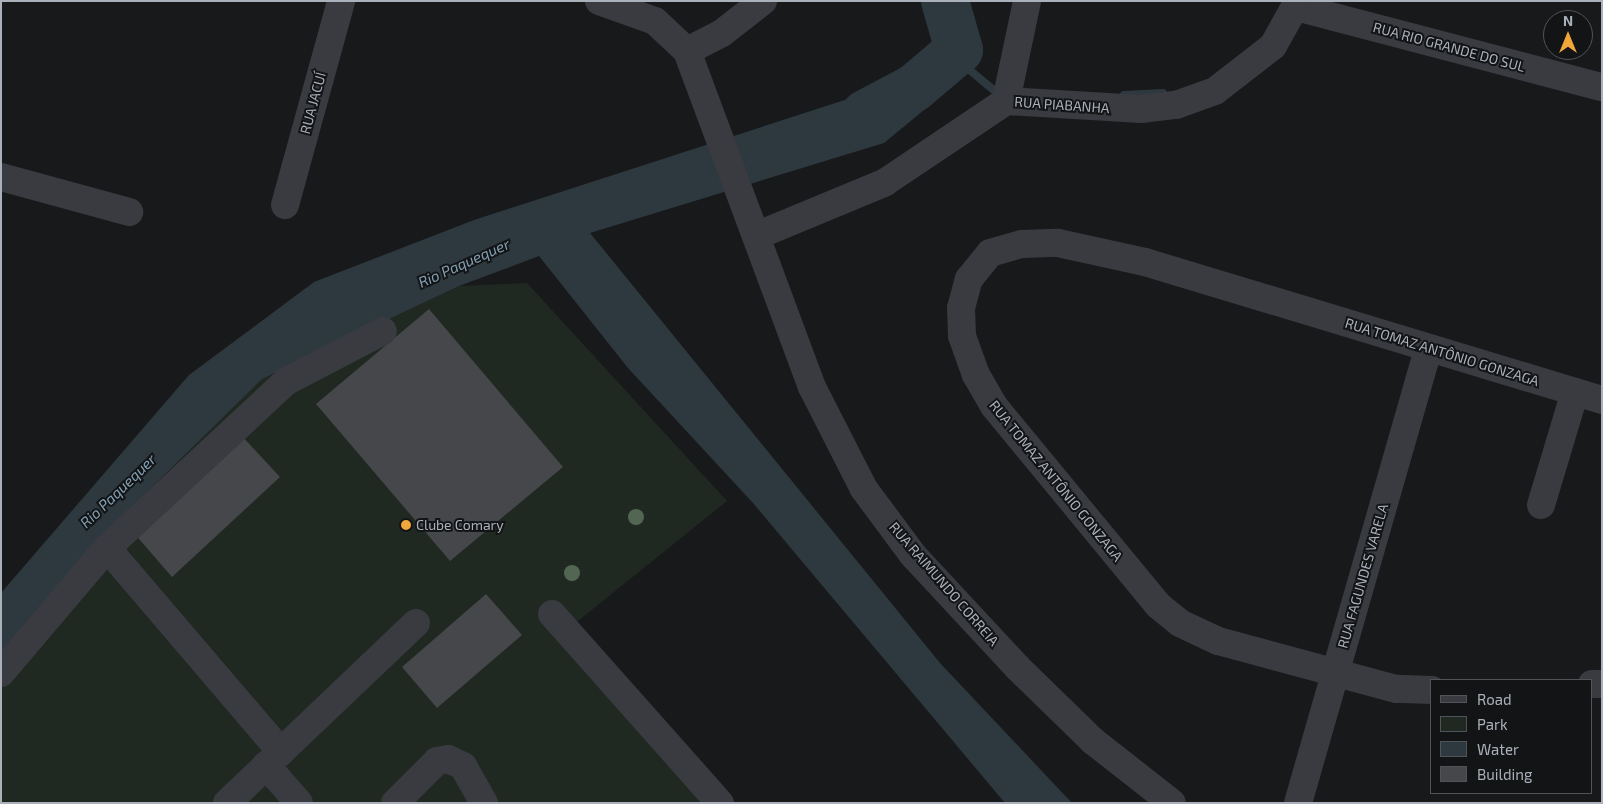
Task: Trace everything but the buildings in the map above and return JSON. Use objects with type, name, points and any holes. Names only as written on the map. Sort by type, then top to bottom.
[{"type":"street","name":"RUA JACUÍ","points":[[285,205],[341,1]]},
{"type":"street","points":[[599,1],[655,21],[687,51],[722,33],[763,1]]},
{"type":"street","points":[[1006,101],[1027,1]]},
{"type":"street","name":"RUA PIABANHA","points":[[756,236],[884,183],[1006,101],[1140,109],[1176,105],[1215,91],[1248,68],[1273,46],[1297,4]]},
{"type":"street","name":"RUA RIO GRANDE DO SUL","points":[[1297,4],[1602,87]]},
{"type":"street","name":"RUA RAIMUNDO CORREIA","points":[[687,51],[715,116],[756,236],[812,387],[864,489],[914,554],[1011,661],[1094,741],[1172,803]]},
{"type":"street","points":[[1,177],[129,212]]},
{"type":"street","name":"RUA TOMAZ ANTÔNIO GONZAGA","points":[[1430,690],[1396,689],[1218,641],[1180,623],[1140,586],[994,406],[976,375],[962,336],[961,308],[969,280],[990,253],[1022,244],[1058,243],[1145,262],[1602,400]]},
{"type":"street","points":[[1,673],[108,548],[287,381],[383,331]]},
{"type":"street","name":"RUA FAGUNDES VARELA","points":[[1298,803],[1428,349]]},
{"type":"street","points":[[1541,505],[1574,392]]},
{"type":"street","points":[[108,548],[273,759],[299,803]]},
{"type":"street","points":[[552,614],[720,803]]},
{"type":"street","points":[[227,803],[416,623]]},
{"type":"street","points":[[395,803],[437,761],[448,758],[463,766],[484,803]]},
{"type":"green space","name":"Clube Comary","points":[[527,283],[727,501],[568,629],[720,803],[1,803],[1,657],[90,548],[262,379],[459,286]]},
{"type":"water","points":[[909,64],[935,101],[884,143],[590,233],[940,663],[1072,803],[1005,803],[753,503],[628,368],[539,256],[459,286],[262,379],[90,548],[1,657],[1,593],[189,375],[314,282],[474,220],[854,97]]},
{"type":"waterway","name":"Rio Paquequer","points":[[865,114],[914,88],[959,50],[945,1]]},
{"type":"waterway","points":[[959,50],[966,67],[1002,97]]},
{"type":"waterway","points":[[1124,95],[1163,93]]},
{"type":"place","name":"Clube Comary","points":[[406,525]]}]
